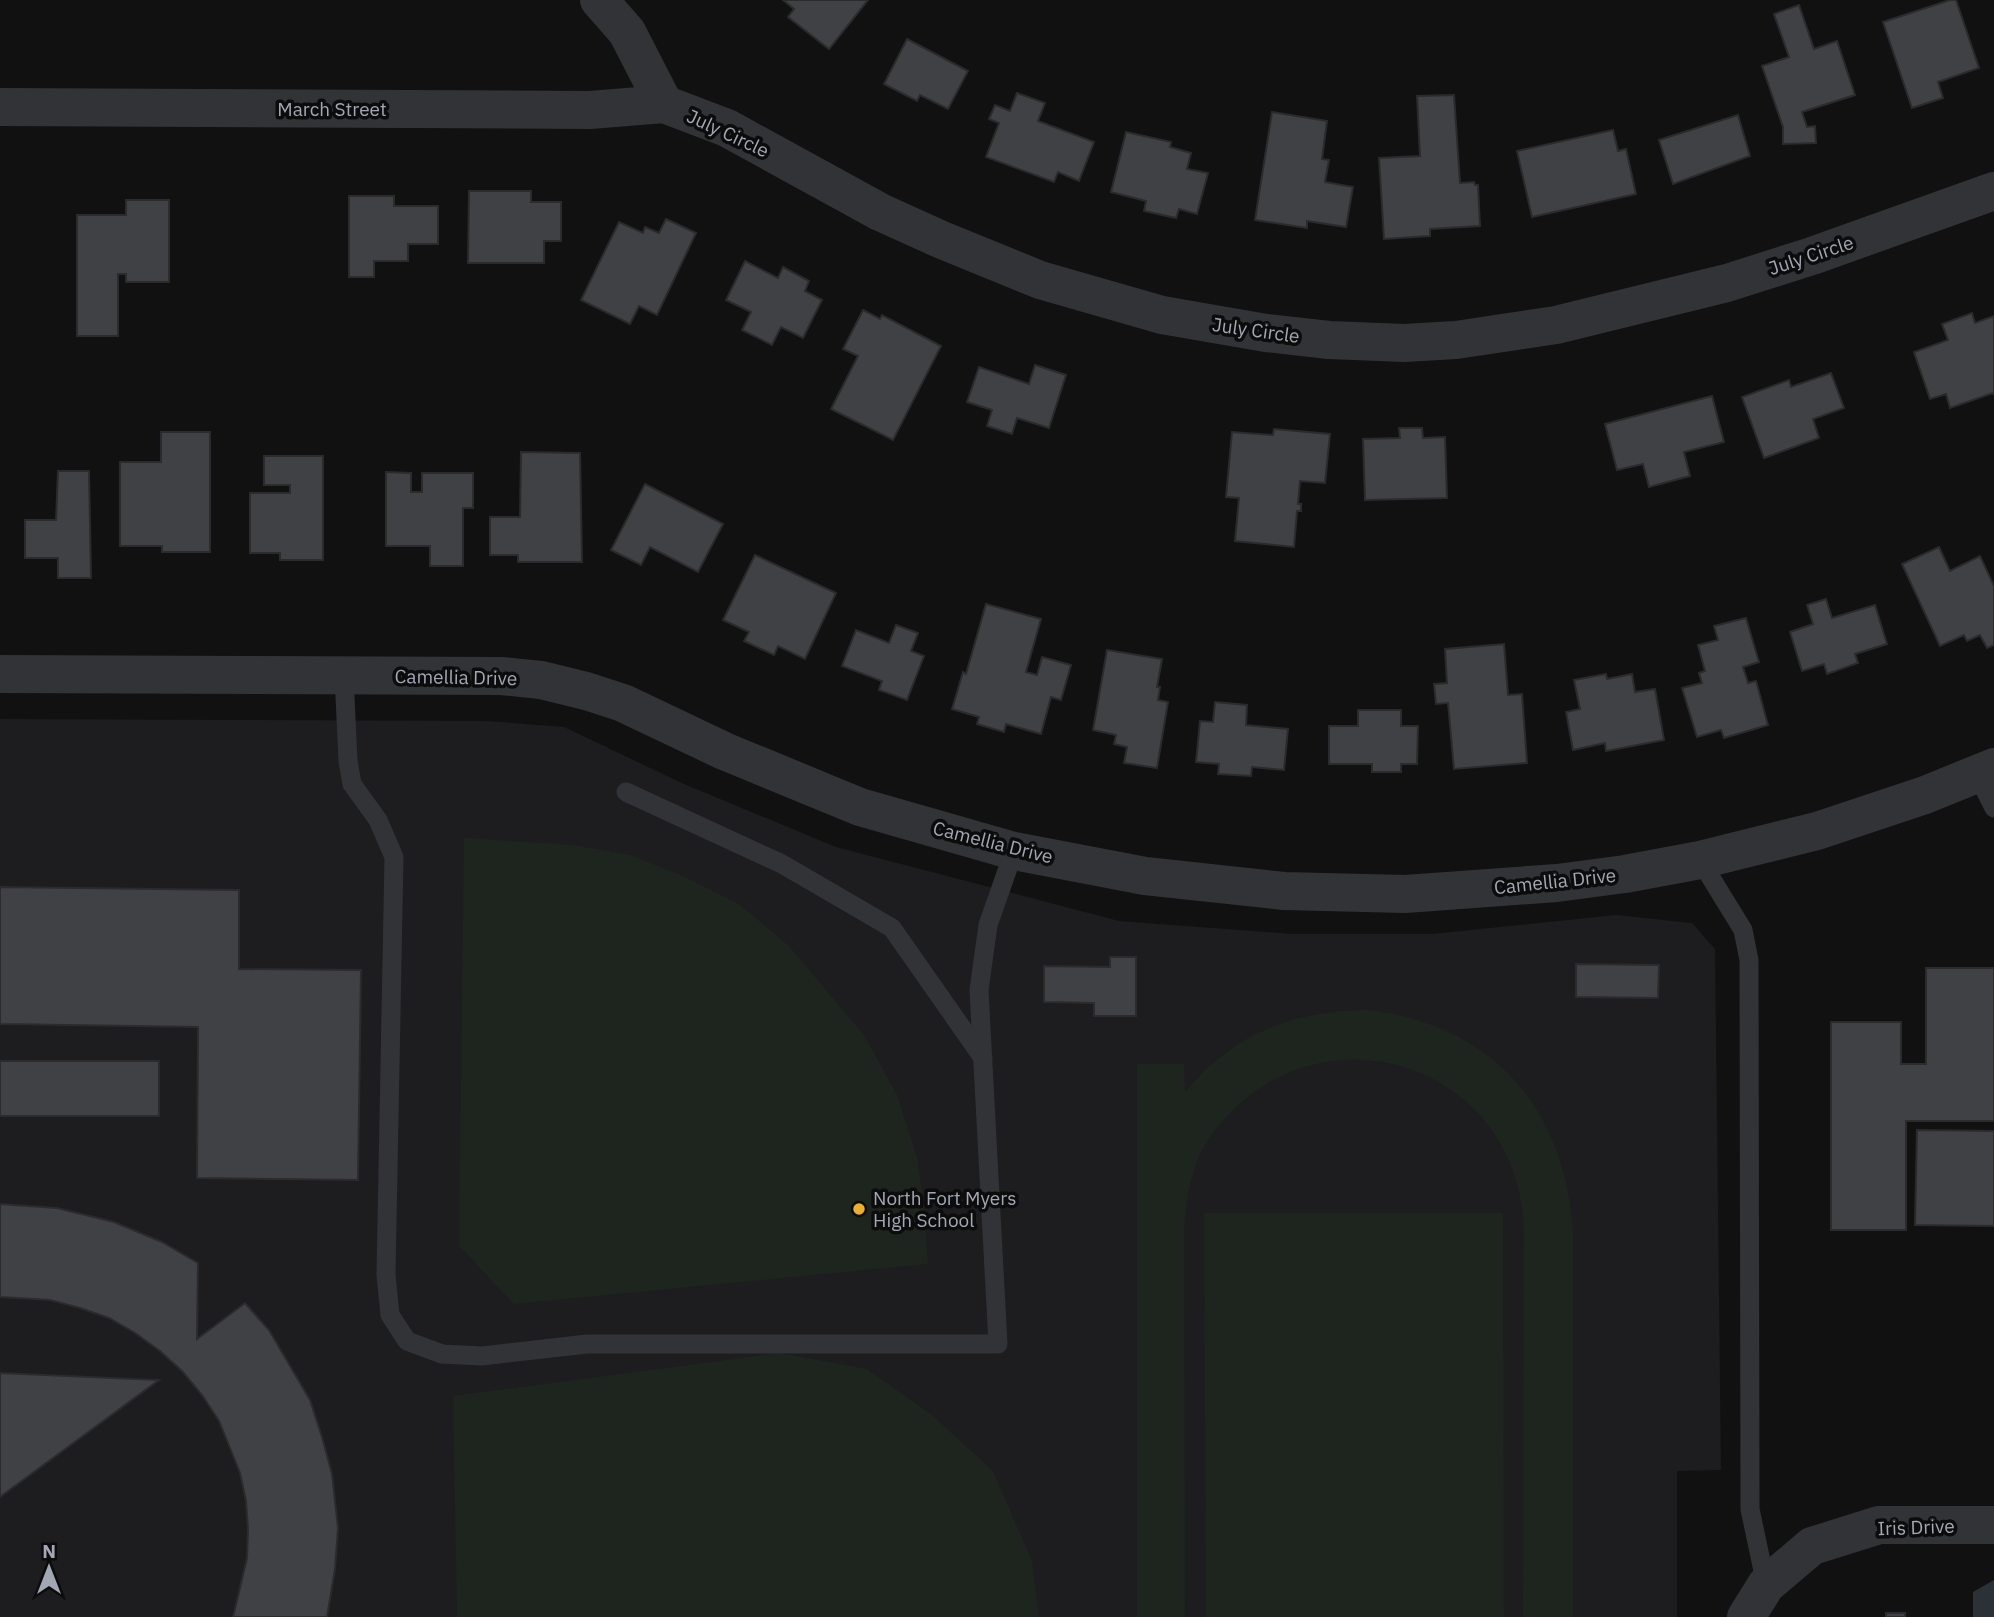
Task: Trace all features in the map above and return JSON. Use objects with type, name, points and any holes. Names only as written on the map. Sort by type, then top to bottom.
[{"type":"street","name":"July Circle","points":[[599,0],[627,32],[664,104],[727,128],[880,212],[1041,280],[1163,315],[1266,333],[1329,340],[1404,343],[1457,340],[1556,325],[1727,283],[1812,256],[1994,191]]},
{"type":"street","name":"March Street","points":[[0,107],[590,110],[664,104]]},
{"type":"street","name":"Camellia Drive","points":[[0,674],[501,676],[541,680],[623,704],[724,751],[860,807],[1014,851],[1145,876],[1284,891],[1405,894],[1557,883],[1625,874],[1700,860],[1816,831],[1925,795],[1986,771]]},
{"type":"street","name":"Iris Drive","points":[[1746,1617],[1766,1585],[1812,1546],[1879,1525],[1994,1525]]},
{"type":"lane","points":[[344,675],[348,761],[352,784],[378,820],[394,857],[386,1275],[390,1315],[407,1340],[442,1354],[482,1356],[587,1343],[998,1343],[979,990],[988,925],[1014,851]]},
{"type":"lane","points":[[1986,771],[1994,808]]},
{"type":"lane","points":[[626,792],[782,864],[892,928],[983,1058]]},
{"type":"lane","points":[[1700,860],[1743,930],[1749,960],[1750,1509],[1766,1585]]},
{"type":"shaded area","name":"North Fort Myers High School","points":[[0,719],[487,721],[564,727],[684,784],[836,847],[1119,921],[1292,934],[1433,934],[1616,915],[1692,923],[1715,949],[1721,1470],[1677,1471],[1677,1617],[0,1617]]},
{"type":"shaded area","points":[[464,838],[573,845],[630,855],[683,876],[739,904],[789,946],[864,1035],[897,1095],[917,1157],[928,1264],[514,1304],[459,1246]]},
{"type":"shaded area","points":[[1370,1010],[1414,1019],[1454,1034],[1488,1056],[1516,1082],[1539,1114],[1556,1150],[1568,1190],[1573,1235],[1573,1617],[1523,1617],[1524,1229],[1513,1170],[1486,1123],[1448,1088],[1401,1066],[1351,1060],[1300,1069],[1251,1094],[1210,1137],[1194,1169],[1184,1229],[1185,1617],[1137,1617],[1137,1064],[1184,1064],[1185,1092],[1224,1054],[1267,1029],[1316,1015]]},
{"type":"shaded area","points":[[1204,1213],[1503,1213],[1504,1617],[1206,1617]]},
{"type":"shaded area","points":[[779,1353],[867,1369],[932,1415],[993,1471],[1032,1561],[1039,1617],[457,1617],[453,1396]]},
{"type":"shaded area","points":[[1994,1580],[1994,1617],[1973,1617],[1973,1592]]},
{"type":"building","points":[[783,0],[868,0],[829,49],[788,17],[794,9]]},
{"type":"building","points":[[1956,0],[1979,68],[1938,82],[1943,98],[1912,108],[1883,22]]},
{"type":"building","points":[[1799,5],[1814,49],[1837,41],[1855,95],[1802,112],[1807,127],[1815,126],[1816,143],[1783,144],[1783,127],[1762,66],[1789,57],[1774,14]]},
{"type":"building","points":[[907,39],[968,71],[948,109],[920,95],[917,101],[884,84]]},
{"type":"building","points":[[1017,93],[1045,103],[1038,121],[1094,142],[1079,181],[1058,172],[1054,182],[986,157],[999,123],[989,119],[995,105],[1010,111]]},
{"type":"building","points":[[1454,95],[1460,183],[1474,182],[1478,185],[1480,226],[1430,229],[1430,236],[1384,239],[1379,158],[1420,156],[1417,96]]},
{"type":"building","points":[[1272,112],[1327,121],[1322,159],[1329,160],[1325,182],[1353,187],[1346,227],[1307,221],[1307,228],[1255,220]]},
{"type":"building","points":[[1738,115],[1750,156],[1673,184],[1659,140]]},
{"type":"building","points":[[1613,130],[1618,151],[1626,149],[1636,194],[1532,217],[1517,151]]},
{"type":"building","points":[[1126,132],[1171,142],[1170,147],[1191,153],[1187,169],[1208,173],[1197,214],[1179,209],[1176,218],[1144,211],[1146,201],[1111,192]]},
{"type":"building","points":[[469,191],[531,191],[531,202],[561,202],[561,241],[544,241],[544,263],[468,263]]},
{"type":"building","points":[[349,196],[394,196],[394,206],[438,206],[438,244],[408,244],[408,261],[374,261],[374,277],[349,277]]},
{"type":"building","points":[[126,200],[169,200],[169,282],[126,282],[126,274],[118,274],[118,336],[77,336],[77,215],[126,215]]},
{"type":"building","points":[[666,219],[696,233],[657,315],[639,306],[630,324],[581,300],[619,222],[643,233],[645,227],[659,233]]},
{"type":"building","points":[[745,261],[778,278],[783,267],[809,281],[805,291],[822,300],[803,338],[781,327],[772,345],[742,330],[751,312],[726,300]]},
{"type":"building","points":[[863,310],[880,319],[882,315],[941,346],[893,440],[831,409],[858,356],[843,349]]},
{"type":"building","points":[[1972,313],[1975,323],[1994,316],[1994,395],[1993,393],[1950,408],[1946,394],[1930,399],[1914,352],[1948,340],[1942,324]]},
{"type":"building","points":[[1035,365],[1066,375],[1049,428],[1017,418],[1012,434],[987,426],[992,410],[967,402],[979,367],[1029,384]]},
{"type":"building","points":[[1831,373],[1844,408],[1813,419],[1819,438],[1764,458],[1742,397],[1789,380],[1791,387]]},
{"type":"building","points":[[1712,396],[1724,442],[1684,452],[1690,476],[1649,487],[1643,464],[1617,470],[1605,424]]},
{"type":"building","points":[[1399,428],[1422,428],[1423,438],[1445,437],[1447,498],[1365,500],[1363,439],[1400,438]]},
{"type":"building","points":[[1274,429],[1330,434],[1325,483],[1300,481],[1298,504],[1301,504],[1301,511],[1297,511],[1294,547],[1235,541],[1239,498],[1226,497],[1232,432],[1273,435]]},
{"type":"building","points":[[161,432],[210,432],[210,552],[162,552],[162,546],[120,546],[120,462],[161,462]]},
{"type":"building","points":[[521,452],[580,453],[582,562],[518,562],[518,555],[490,555],[490,517],[520,517]]},
{"type":"building","points":[[264,456],[323,456],[323,560],[280,560],[280,553],[250,553],[250,493],[290,493],[290,485],[264,485]]},
{"type":"building","points":[[58,471],[89,471],[91,578],[58,578],[58,558],[25,558],[25,520],[56,520]]},
{"type":"building","points":[[386,472],[411,473],[411,492],[422,492],[422,473],[473,473],[473,508],[463,508],[463,566],[430,566],[430,546],[386,546]]},
{"type":"building","points":[[645,484],[723,524],[698,572],[650,547],[641,565],[611,550]]},
{"type":"building","points":[[1939,547],[1950,571],[1980,556],[1994,586],[1994,645],[1987,648],[1980,635],[1967,641],[1964,635],[1940,646],[1902,564]]},
{"type":"building","points":[[755,555],[836,593],[805,659],[778,646],[774,655],[744,641],[749,632],[723,620]]},
{"type":"building","points":[[1826,599],[1832,618],[1875,605],[1887,644],[1855,654],[1858,663],[1827,674],[1824,664],[1802,671],[1790,632],[1813,624],[1807,605]]},
{"type":"building","points":[[986,604],[1041,619],[1026,672],[1037,675],[1042,657],[1071,665],[1061,700],[1051,697],[1041,734],[1006,724],[1004,732],[977,724],[979,717],[952,709],[963,672],[966,674]]},
{"type":"building","points":[[1746,618],[1759,662],[1743,667],[1748,683],[1756,681],[1768,725],[1724,738],[1721,730],[1697,737],[1682,688],[1702,683],[1699,673],[1705,671],[1698,645],[1718,640],[1714,626]]},
{"type":"building","points":[[896,625],[918,633],[911,651],[924,656],[907,700],[879,690],[882,681],[842,666],[856,630],[889,643]]},
{"type":"building","points":[[1504,644],[1508,695],[1522,694],[1527,763],[1454,769],[1448,703],[1436,704],[1434,684],[1447,683],[1445,649]]},
{"type":"building","points":[[1107,650],[1162,659],[1157,687],[1160,687],[1158,700],[1168,702],[1157,768],[1124,763],[1127,747],[1114,744],[1116,735],[1093,730]]},
{"type":"building","points":[[1606,674],[1607,679],[1632,674],[1635,692],[1655,689],[1664,740],[1606,751],[1605,743],[1573,750],[1566,712],[1580,709],[1574,680]]},
{"type":"building","points":[[1215,702],[1247,705],[1246,725],[1288,729],[1284,770],[1252,767],[1251,776],[1218,774],[1219,764],[1196,762],[1200,721],[1213,722]]},
{"type":"building","points":[[1358,710],[1401,710],[1401,726],[1418,726],[1417,764],[1401,764],[1401,772],[1372,772],[1372,764],[1329,764],[1329,726],[1358,726]]},
{"type":"building","points":[[0,887],[239,890],[239,969],[361,970],[358,1180],[197,1178],[198,1027],[0,1024]]},
{"type":"building","points":[[1110,957],[1136,957],[1136,1016],[1094,1016],[1094,1003],[1044,1002],[1044,966],[1110,967]]},
{"type":"building","points":[[1576,964],[1659,965],[1658,998],[1576,997]]},
{"type":"building","points":[[1926,968],[1994,968],[1994,1121],[1906,1121],[1906,1230],[1831,1230],[1831,1022],[1901,1022],[1901,1064],[1926,1064]]},
{"type":"building","points":[[0,1061],[159,1061],[159,1116],[0,1116]]},
{"type":"building","points":[[1917,1130],[1994,1131],[1994,1226],[1915,1225]]},
{"type":"building","points":[[0,1204],[57,1208],[114,1222],[162,1242],[198,1263],[197,1339],[245,1303],[269,1330],[310,1400],[332,1474],[338,1528],[327,1617],[233,1617],[247,1558],[246,1501],[240,1473],[219,1421],[183,1372],[160,1351],[109,1318],[50,1300],[0,1297]]},
{"type":"building","points":[[0,1373],[159,1380],[0,1497]]},
{"type":"building","points":[[1886,1613],[1905,1613],[1905,1617],[1886,1617]]},
{"type":"place","name":"North Fort Myers High School","points":[[859,1209]]}]
